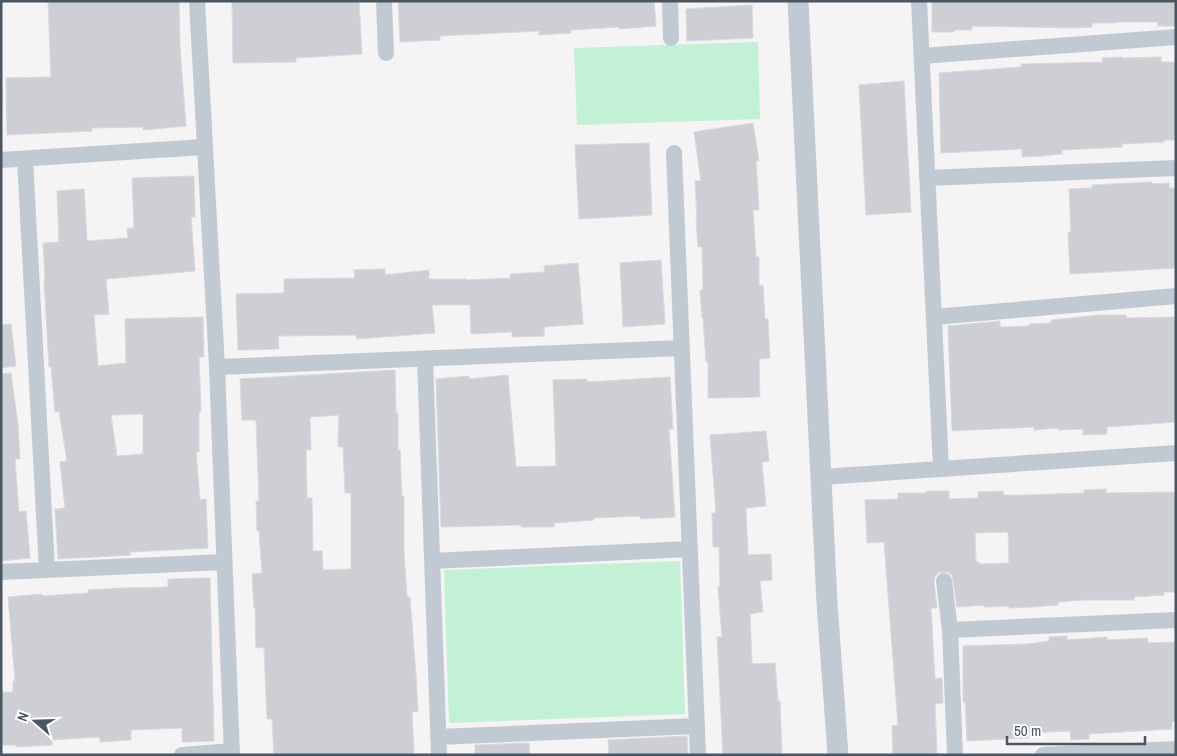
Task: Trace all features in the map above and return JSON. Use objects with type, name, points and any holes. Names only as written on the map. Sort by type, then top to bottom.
[{"type":"street","points":[[182,755],[232,753],[217,367],[197,1]]},
{"type":"street","points":[[384,1],[386,53]]},
{"type":"street","points":[[670,1],[671,38]]},
{"type":"street","points":[[798,1],[827,603],[838,755]]},
{"type":"street","points":[[919,1],[941,468]]},
{"type":"street","points":[[922,56],[1176,36]]},
{"type":"street","points":[[1,160],[204,147]]},
{"type":"street","points":[[674,153],[698,755]]},
{"type":"street","points":[[25,159],[47,570]]},
{"type":"street","points":[[927,178],[1176,168]]},
{"type":"street","points":[[934,317],[1176,296]]},
{"type":"street","points":[[217,367],[682,348]]},
{"type":"street","points":[[424,358],[439,755]]},
{"type":"street","points":[[822,476],[1176,454]]},
{"type":"street","points":[[432,561],[690,549]]},
{"type":"street","points":[[1,572],[224,562]]},
{"type":"street","points":[[944,580],[950,630],[955,755]]},
{"type":"street","points":[[950,630],[1176,620]]},
{"type":"street","points":[[438,738],[697,726]]},
{"type":"street","points":[[1043,755],[1143,752],[1176,749]]},
{"type":"green space","points":[[758,42],[760,119],[577,125],[574,48]]},
{"type":"green space","points":[[680,561],[685,714],[449,723],[444,570]]},
{"type":"building","points":[[48,1],[179,1],[180,47],[186,126],[143,130],[143,127],[91,128],[92,131],[7,135],[6,78],[51,77]]},
{"type":"building","points":[[232,1],[359,1],[362,54],[296,58],[296,62],[233,63]]},
{"type":"building","points":[[398,1],[654,1],[656,26],[571,30],[571,33],[539,35],[539,31],[440,36],[440,40],[400,42]]},
{"type":"building","points":[[932,1],[1176,1],[1176,26],[1158,26],[1158,22],[1116,22],[1092,23],[1092,27],[1073,28],[972,26],[972,30],[932,32]]},
{"type":"building","points":[[752,5],[753,38],[687,41],[686,9]]},
{"type":"building","points":[[1161,57],[1161,62],[1176,62],[1176,140],[1122,144],[1122,147],[1062,150],[1062,154],[1041,156],[1022,157],[1022,149],[941,153],[939,73],[1021,67],[1021,64],[1103,62],[1102,58]]},
{"type":"building","points":[[904,81],[911,212],[866,215],[859,85]]},
{"type":"building","points":[[753,123],[759,161],[756,161],[759,210],[753,210],[756,257],[759,257],[759,286],[763,285],[765,319],[768,319],[770,358],[759,359],[760,397],[708,398],[708,362],[706,362],[700,290],[703,290],[702,247],[698,247],[696,219],[695,181],[701,181],[694,132]]},
{"type":"building","points":[[649,143],[652,215],[579,219],[575,145]]},
{"type":"building","points":[[194,176],[195,217],[191,217],[195,271],[106,279],[109,314],[94,315],[98,366],[126,363],[125,319],[203,317],[204,357],[199,357],[201,412],[199,412],[199,452],[196,452],[200,500],[206,499],[208,548],[130,552],[130,555],[58,559],[55,509],[65,508],[60,462],[67,461],[59,411],[55,412],[51,367],[49,367],[43,243],[59,242],[57,191],[84,189],[87,241],[128,238],[127,228],[134,228],[132,178]],"holes":[[[143,414],[143,454],[117,456],[111,415]]]},
{"type":"building","points":[[1152,182],[1152,184],[1169,183],[1169,188],[1176,188],[1176,268],[1070,274],[1068,232],[1071,232],[1069,189],[1092,188],[1092,185]]},
{"type":"building","points":[[661,260],[665,324],[623,327],[620,263]]},
{"type":"building","points":[[578,263],[583,324],[544,327],[544,336],[512,337],[512,332],[471,334],[470,305],[432,305],[435,333],[357,339],[356,335],[278,336],[279,349],[238,350],[236,294],[284,293],[284,279],[355,278],[354,270],[385,269],[385,275],[429,270],[429,279],[510,278],[510,274],[545,272],[544,266]]},
{"type":"building","points":[[1100,315],[1126,315],[1127,318],[1176,317],[1176,422],[1107,427],[1107,434],[1083,435],[1083,429],[1058,430],[1058,428],[1034,430],[1034,427],[952,431],[948,326],[1000,321],[1000,327],[1029,326],[1029,324],[1051,323],[1051,320]]},
{"type":"building","points":[[11,324],[16,366],[1,368],[1,325]]},
{"type":"building","points":[[395,370],[398,450],[400,450],[402,497],[404,496],[404,554],[407,597],[410,597],[418,711],[412,712],[414,755],[274,755],[272,719],[267,719],[264,647],[256,648],[252,574],[262,573],[259,531],[257,531],[256,501],[259,501],[256,420],[242,420],[240,379]],"holes":[[[339,415],[338,447],[343,447],[345,493],[351,493],[351,569],[323,570],[322,551],[313,551],[312,498],[307,498],[306,450],[311,450],[310,417]]]},
{"type":"building","points":[[11,373],[18,425],[20,459],[15,459],[19,512],[26,511],[30,558],[1,561],[1,374]]},
{"type":"building","points":[[508,375],[516,467],[556,466],[553,380],[587,379],[587,382],[670,377],[673,429],[669,429],[675,517],[640,519],[640,516],[593,518],[594,520],[554,523],[554,527],[521,527],[521,525],[441,527],[436,379],[469,376],[469,379]]},
{"type":"building","points":[[766,431],[769,461],[762,462],[766,506],[746,508],[748,555],[771,554],[772,580],[760,581],[763,612],[750,614],[752,664],[775,663],[778,701],[780,701],[782,755],[723,755],[717,637],[722,637],[718,587],[720,586],[719,547],[713,547],[712,513],[716,513],[710,435]]},
{"type":"building","points":[[1106,489],[1106,493],[1176,492],[1176,592],[1164,592],[1164,595],[1134,597],[1134,600],[1083,600],[1058,602],[1058,605],[1032,607],[984,607],[984,605],[957,607],[952,575],[947,572],[938,573],[934,582],[937,608],[931,608],[935,679],[942,678],[943,703],[935,704],[937,754],[893,755],[892,726],[898,725],[884,542],[867,543],[865,500],[898,499],[898,493],[926,493],[926,491],[949,491],[949,499],[978,498],[978,492],[1003,491],[1003,495],[1028,495],[1084,493],[1084,490]],"holes":[[[1008,532],[1009,563],[980,564],[976,562],[975,533]]]},
{"type":"building","points":[[210,578],[214,741],[182,742],[182,728],[131,730],[131,740],[100,742],[100,737],[52,740],[52,745],[16,747],[16,745],[1,745],[1,692],[13,692],[13,681],[15,681],[8,597],[88,593],[88,590],[168,587],[168,579]]},
{"type":"building","points":[[1067,636],[1067,640],[1107,637],[1107,640],[1147,638],[1148,643],[1176,642],[1176,721],[1172,722],[1172,729],[1089,734],[1089,739],[1071,740],[1070,731],[1029,733],[1029,738],[967,741],[965,702],[963,702],[963,646],[1027,644],[1049,641],[1049,637]]},
{"type":"building","points":[[687,736],[688,755],[609,755],[608,740]]},
{"type":"building","points":[[529,743],[530,755],[475,755],[475,745]]}]
